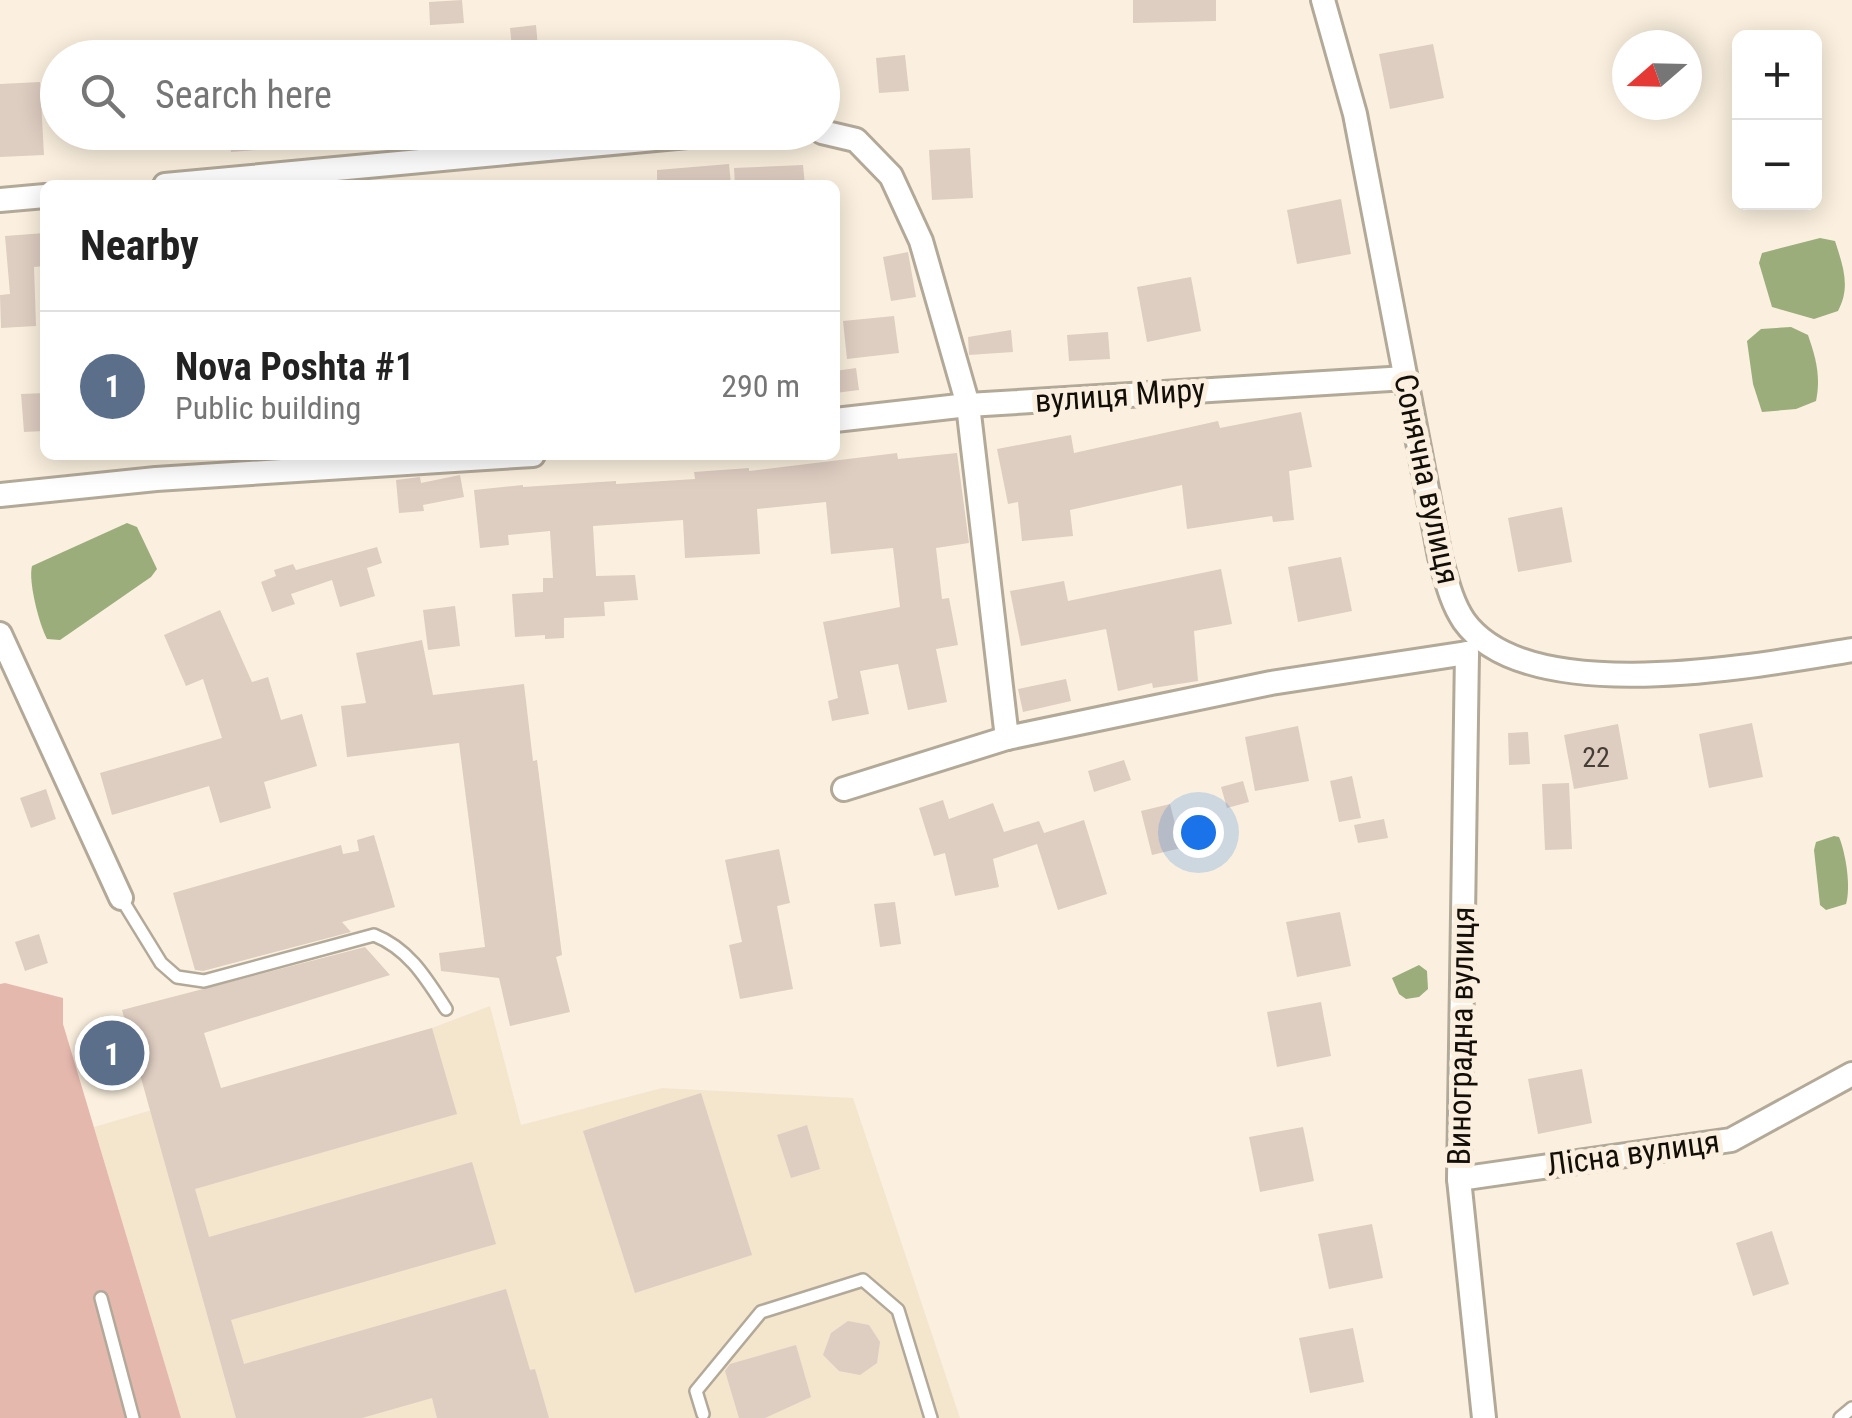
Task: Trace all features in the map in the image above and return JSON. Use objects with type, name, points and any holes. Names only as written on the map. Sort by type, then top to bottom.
[{"type":"street","name":"Сонячна вулиця","points":[[1322,0],[1355,114],[1440,556],[1452,596],[1475,646]]},
{"type":"street","points":[[840,136],[856,140],[891,176],[922,242],[968,404],[1007,738]]},
{"type":"street","points":[[218,180],[538,150]]},
{"type":"street","points":[[0,200],[40,196]]},
{"type":"street","name":"вулиця Миру","points":[[840,419],[968,404],[1406,378]]},
{"type":"street","points":[[0,494],[156,479],[454,460]]},
{"type":"street","points":[[0,634],[121,898]]},
{"type":"street","points":[[844,789],[1007,738],[1270,683],[1475,646],[1556,669],[1624,674],[1728,670],[1852,650]]},
{"type":"street","name":"Виноградна вулиця","points":[[1475,646],[1459,1179],[1484,1418]]},
{"type":"street","name":"Лісна вулиця","points":[[1459,1179],[1731,1140],[1852,1074]]},
{"type":"lane","points":[[121,898],[162,963],[178,978],[204,981],[374,935],[396,944],[446,1009]]},
{"type":"lane","points":[[702,1414],[696,1391],[761,1312],[863,1280],[898,1310],[930,1418]]},
{"type":"lane","points":[[101,1298],[133,1418]]},
{"type":"lane","points":[[1840,1418],[1852,1408]]},
{"type":"shaded area","points":[[1820,238],[1835,241],[1843,268],[1845,285],[1838,311],[1814,319],[1772,307],[1759,263],[1762,253]]},
{"type":"shaded area","points":[[1791,327],[1808,335],[1817,368],[1816,401],[1796,409],[1762,412],[1753,384],[1747,341],[1761,329]]},
{"type":"shaded area","points":[[127,523],[137,527],[157,569],[60,640],[47,639],[35,602],[32,566]]},
{"type":"shaded area","points":[[1839,837],[1844,852],[1847,897],[1846,904],[1826,910],[1820,905],[1814,850],[1816,842]]},
{"type":"shaded area","points":[[1419,965],[1427,971],[1428,989],[1419,997],[1406,999],[1399,994],[1392,978]]},
{"type":"shaded area","points":[[0,984],[63,998],[63,1024],[181,1418],[0,1418]]},
{"type":"shaded area","points":[[490,1006],[521,1125],[662,1088],[853,1098],[960,1418],[181,1418],[94,1127],[432,1028]]},
{"type":"building","points":[[462,0],[464,23],[430,25],[429,2]]},
{"type":"building","points":[[1133,0],[1216,0],[1216,21],[1133,23]]},
{"type":"building","points":[[536,25],[537,40],[511,40],[510,28]]},
{"type":"building","points":[[1433,44],[1444,98],[1390,109],[1379,54]]},
{"type":"building","points":[[905,55],[909,91],[879,93],[876,58]]},
{"type":"building","points":[[40,82],[40,150],[44,155],[0,157],[0,84]]},
{"type":"building","points":[[970,148],[973,198],[932,200],[929,150]]},
{"type":"building","points":[[729,164],[731,180],[657,180],[657,170]]},
{"type":"building","points":[[803,165],[804,180],[735,180],[734,168]]},
{"type":"building","points":[[1341,199],[1351,254],[1297,264],[1287,210]]},
{"type":"building","points":[[40,233],[40,266],[34,267],[36,326],[1,328],[0,295],[10,294],[5,236]]},
{"type":"building","points":[[908,252],[916,297],[891,301],[883,257]]},
{"type":"building","points":[[1191,277],[1201,331],[1147,342],[1137,287]]},
{"type":"building","points":[[894,316],[899,353],[847,359],[843,321]]},
{"type":"building","points":[[1011,330],[1013,352],[969,355],[968,337]]},
{"type":"building","points":[[1108,332],[1110,359],[1069,361],[1067,335]]},
{"type":"building","points":[[856,368],[859,390],[840,392],[840,370]]},
{"type":"building","points":[[40,393],[40,431],[24,432],[21,394]]},
{"type":"building","points":[[1301,412],[1312,467],[1289,471],[1294,520],[1273,522],[1272,516],[1187,529],[1182,485],[1070,510],[1073,536],[1022,541],[1018,502],[1008,504],[997,449],[1071,435],[1074,453],[1218,421],[1220,428]]},
{"type":"building","points":[[897,453],[898,459],[957,453],[969,543],[936,548],[942,599],[949,598],[958,645],[936,649],[947,702],[908,710],[898,664],[860,671],[869,714],[832,721],[828,701],[838,698],[823,622],[900,607],[893,548],[831,554],[826,502],[757,509],[760,554],[685,558],[683,520],[593,526],[596,576],[635,575],[638,600],[604,602],[605,616],[564,618],[564,638],[515,637],[512,594],[543,592],[543,578],[553,578],[550,531],[508,535],[509,545],[480,548],[474,490],[695,479],[694,472],[749,471]]},
{"type":"building","points":[[460,475],[464,497],[423,505],[424,511],[399,513],[396,480],[420,477],[421,483]]},
{"type":"building","points":[[1562,507],[1572,562],[1518,572],[1508,518]]},
{"type":"building","points":[[377,547],[382,563],[367,568],[375,596],[340,607],[332,580],[291,594],[295,604],[272,612],[261,582],[276,576],[274,570],[293,564],[296,570]]},
{"type":"building","points":[[1341,557],[1352,611],[1298,622],[1288,567]]},
{"type":"building","points":[[1221,569],[1232,624],[1194,631],[1198,681],[1153,688],[1152,683],[1118,691],[1106,629],[1021,646],[1010,591],[1064,581],[1068,601]]},
{"type":"building","points":[[455,606],[460,646],[428,650],[423,610]]},
{"type":"building","points":[[220,610],[252,682],[268,677],[281,720],[302,714],[317,766],[264,782],[271,808],[220,823],[209,786],[112,815],[100,773],[222,738],[203,679],[186,686],[164,635]]},
{"type":"building","points":[[422,640],[433,695],[524,684],[562,955],[556,957],[570,1012],[510,1026],[499,978],[441,971],[439,953],[485,947],[459,743],[347,757],[341,706],[366,703],[356,653]]},
{"type":"building","points":[[1066,679],[1071,701],[1023,712],[1018,689]]},
{"type":"building","points":[[1752,723],[1763,777],[1709,788],[1699,734]]},
{"type":"building","points":[[1618,724],[1628,779],[1574,789],[1564,735]]},
{"type":"building","points":[[1298,726],[1309,781],[1255,791],[1245,737]]},
{"type":"building","points":[[1528,732],[1530,764],[1509,765],[1508,733]]},
{"type":"building","points":[[1124,760],[1131,780],[1094,792],[1088,771]]},
{"type":"building","points":[[1352,776],[1361,818],[1339,822],[1330,781]]},
{"type":"building","points":[[1243,781],[1249,802],[1227,808],[1221,787]]},
{"type":"building","points":[[1569,783],[1572,849],[1545,850],[1542,784]]},
{"type":"building","points":[[46,789],[56,819],[31,828],[20,798]]},
{"type":"building","points":[[943,800],[949,819],[993,803],[1004,832],[1039,821],[1044,833],[1084,820],[1107,894],[1058,910],[1037,844],[993,859],[999,887],[955,896],[945,853],[934,856],[919,808]]},
{"type":"building","points":[[1170,804],[1181,848],[1152,855],[1141,811]]},
{"type":"building","points":[[1384,819],[1388,838],[1358,843],[1354,825]]},
{"type":"building","points":[[374,835],[395,907],[342,922],[351,932],[195,970],[173,893],[341,845],[343,854],[359,851],[357,840]]},
{"type":"building","points":[[779,849],[790,903],[777,906],[793,989],[740,999],[729,945],[742,942],[725,860]]},
{"type":"building","points":[[895,902],[901,944],[880,947],[874,904]]},
{"type":"building","points":[[1340,912],[1351,966],[1297,977],[1286,922]]},
{"type":"building","points":[[39,934],[48,963],[25,971],[15,942]]},
{"type":"building","points":[[365,947],[390,975],[204,1033],[221,1088],[432,1028],[457,1114],[195,1189],[209,1237],[472,1162],[496,1244],[231,1320],[244,1364],[506,1289],[549,1418],[437,1418],[432,1398],[362,1418],[236,1418],[122,1010]]},
{"type":"building","points":[[1321,1002],[1331,1056],[1277,1067],[1267,1012]]},
{"type":"building","points":[[1582,1069],[1592,1123],[1538,1134],[1528,1079]]},
{"type":"building","points":[[701,1093],[752,1255],[635,1293],[583,1131]]},
{"type":"building","points":[[807,1125],[820,1169],[791,1178],[777,1135]]},
{"type":"building","points":[[1303,1127],[1314,1181],[1260,1192],[1249,1137]]},
{"type":"building","points":[[1372,1224],[1383,1278],[1329,1289],[1318,1234]]},
{"type":"building","points":[[1772,1231],[1789,1284],[1753,1296],[1736,1243]]},
{"type":"building","points":[[848,1321],[869,1325],[880,1342],[877,1363],[860,1375],[839,1371],[823,1355],[831,1333]]},
{"type":"building","points":[[1353,1328],[1364,1382],[1310,1393],[1299,1338]]},
{"type":"building","points":[[796,1345],[811,1397],[765,1418],[739,1418],[725,1371],[730,1364]]},
{"type":"place","name":"Nova Poshta #1","points":[[112,1053]]}]
